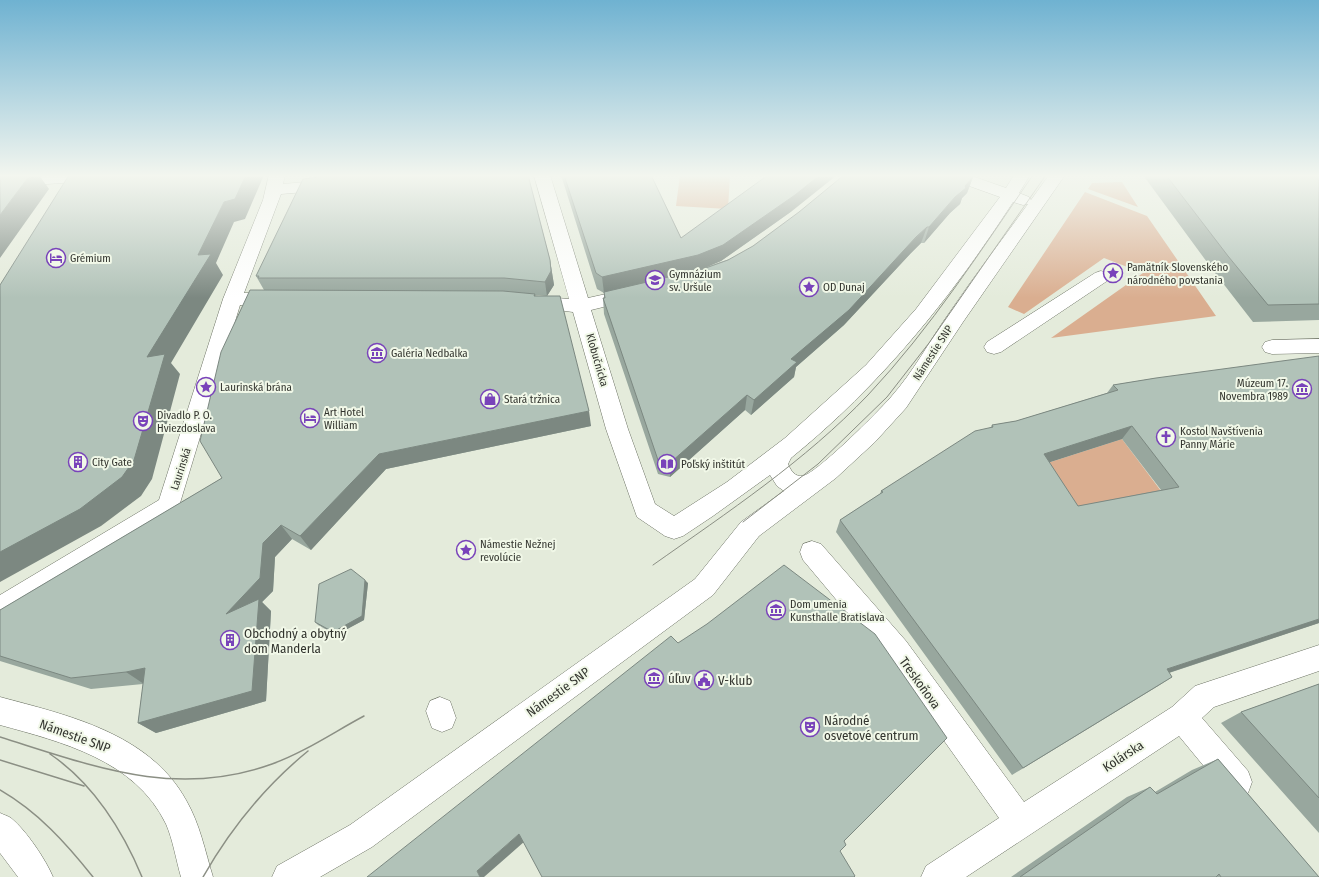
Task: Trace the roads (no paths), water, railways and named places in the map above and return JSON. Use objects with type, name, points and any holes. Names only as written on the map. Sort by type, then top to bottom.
[{"type":"street","name":"Laurinská","points":[[0,609],[169,506],[232,299],[263,216]]},
{"type":"street","name":"Klobučnícka","points":[[554,216],[617,428],[645,510],[674,529],[722,500],[781,455]]},
{"type":"street","points":[[810,484],[801,487],[785,481],[779,474],[777,464],[781,455],[849,395],[897,344],[930,304],[995,216]]},
{"type":"street","name":"Námestie SNP","points":[[288,877],[360,836],[704,587],[750,529],[828,471],[867,436],[899,402],[922,370],[956,317],[1028,216]]},
{"type":"street","points":[[994,346],[1101,277]]},
{"type":"street","points":[[514,301],[582,306],[650,290]]},
{"type":"street","points":[[232,299],[295,300]]},
{"type":"street","points":[[1272,347],[1319,346]]},
{"type":"street","name":"Treskoňova","points":[[812,552],[896,650],[1020,822]]},
{"type":"street","name":"Kolárska","points":[[937,877],[1182,718],[1205,696],[1319,658]]},
{"type":"street","name":"Námestie SNP","points":[[0,711],[94,740],[120,753],[142,770],[162,791],[179,817],[197,877]]},
{"type":"street","points":[[1182,718],[1254,801]]},
{"type":"street","points":[[0,829],[18,850],[37,877]]},
{"type":"tram line","points":[[653,565],[765,485],[844,419],[868,395],[913,343],[955,288],[1005,216]]},
{"type":"tram line","points":[[743,522],[818,464],[887,397],[929,343],[1017,216]]},
{"type":"tram line","points":[[0,737],[101,768],[168,778],[202,779],[236,774],[272,764],[308,748],[364,716]]},
{"type":"tram line","points":[[203,877],[225,842],[250,809],[277,779],[308,751]]},
{"type":"tram line","points":[[50,754],[80,779],[105,809],[126,842],[142,877]]},
{"type":"tram line","points":[[0,760],[84,786]]},
{"type":"tram line","points":[[0,790],[27,808],[51,829],[93,877]]},
{"type":"place","name":"Grémium","points":[[56,258]]},
{"type":"place","name":"Pamätník Slovenského národného povstania","points":[[1113,273]]},
{"type":"place","name":"Gymnázium sv. Uršule","points":[[655,280]]},
{"type":"place","name":"OD Dunaj","points":[[809,287]]},
{"type":"place","name":"Galéria Nedbalka","points":[[377,353]]},
{"type":"place","name":"Laurinská brána","points":[[206,387]]},
{"type":"place","name":"Múzeum 17. Novembra 1989","points":[[1302,389]]},
{"type":"place","name":"Stará tržnica","points":[[490,399]]},
{"type":"place","name":"Art Hotel William","points":[[310,418]]},
{"type":"place","name":"Divadlo P. O. Hviezdoslava","points":[[143,421]]},
{"type":"place","name":"Kostol Navštívenia Panny Márie","points":[[1166,437]]},
{"type":"place","name":"City Gate","points":[[78,462]]},
{"type":"place","name":"Poľský inštitút","points":[[667,464]]},
{"type":"place","name":"Námestie Nežnej revolúcie","points":[[466,550]]},
{"type":"place","name":"Dom umenia Kunsthalle Bratislava","points":[[776,610]]},
{"type":"place","name":"Obchodný a obytný dom Manderla","points":[[230,640]]},
{"type":"place","name":"úľuv","points":[[654,678]]},
{"type":"place","name":"V-klub","points":[[704,680]]},
{"type":"place","name":"Národné osvetové centrum","points":[[810,727]]}]
